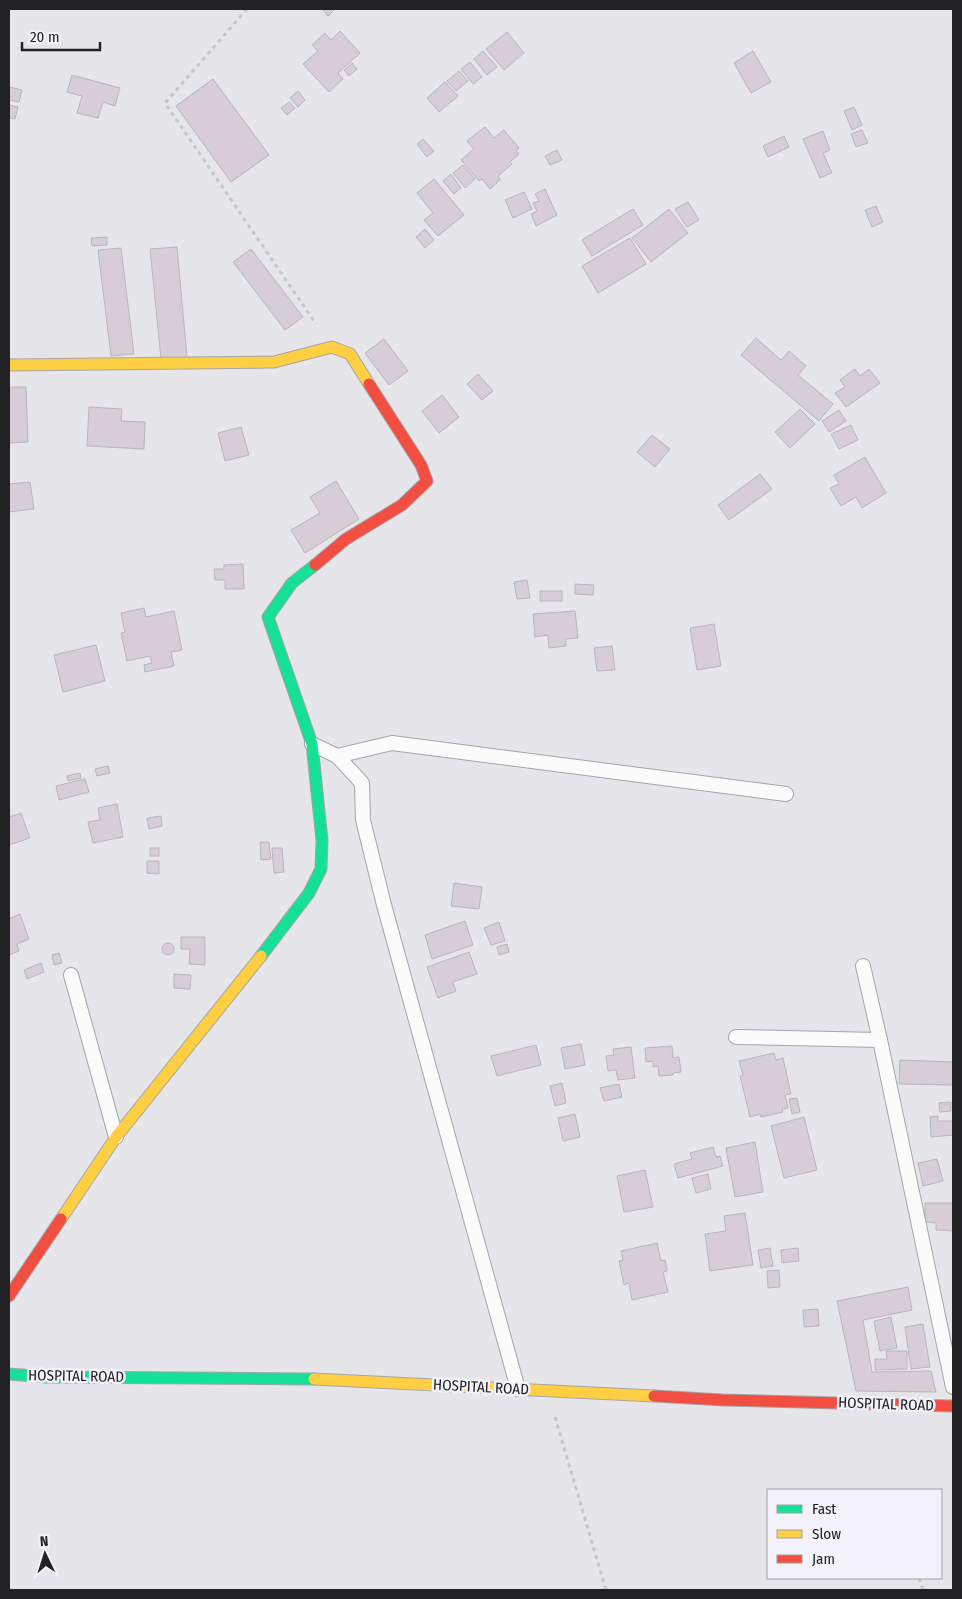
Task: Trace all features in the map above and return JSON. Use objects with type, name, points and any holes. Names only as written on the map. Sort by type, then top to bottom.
[{"type":"street","points":[[9,366],[274,362],[332,347],[350,354],[421,464],[427,481],[402,505],[346,539],[292,583],[268,617],[312,744],[322,840],[321,869],[309,893],[116,1137],[9,1296]]},
{"type":"street","name":"HOSPITAL ROAD","points":[[9,1374],[46,1377],[322,1379],[723,1400],[953,1406]]},
{"type":"lane","points":[[337,756],[392,743],[786,794]]},
{"type":"lane","points":[[312,744],[337,756],[362,783],[363,820],[384,905],[518,1389]]},
{"type":"lane","points":[[863,966],[953,1387]]},
{"type":"lane","points":[[71,975],[116,1137]]},
{"type":"lane","points":[[736,1037],[880,1040]]},
{"type":"path","points":[[246,9],[165,103],[332,347]]},
{"type":"path","points":[[547,1390],[606,1590]]},
{"type":"building","points":[[322,9],[332,9],[334,10],[328,16]]},
{"type":"building","points":[[340,31],[360,53],[338,73],[343,79],[329,92],[303,64],[318,51],[312,45],[325,33],[331,40]]},
{"type":"building","points":[[507,32],[524,53],[504,70],[486,49]]},
{"type":"building","points":[[483,51],[497,67],[487,75],[474,59]]},
{"type":"building","points":[[753,51],[771,82],[751,93],[734,63]]},
{"type":"building","points":[[470,62],[482,77],[473,84],[461,69]]},
{"type":"building","points":[[352,63],[357,69],[349,76],[344,70]]},
{"type":"building","points":[[459,71],[468,81],[456,91],[447,81]]},
{"type":"building","points":[[72,75],[120,88],[115,106],[103,102],[98,118],[77,113],[82,96],[67,92]]},
{"type":"building","points":[[213,79],[269,155],[231,182],[176,106]]},
{"type":"building","points":[[445,82],[458,96],[439,112],[427,98]]},
{"type":"building","points":[[9,87],[22,90],[19,102],[9,100]]},
{"type":"building","points":[[298,91],[305,100],[298,107],[290,98]]},
{"type":"building","points":[[289,102],[295,108],[287,115],[281,108]]},
{"type":"building","points":[[9,105],[18,107],[15,119],[9,118]]},
{"type":"building","points":[[854,107],[862,125],[852,130],[844,111]]},
{"type":"building","points":[[485,127],[494,138],[504,130],[519,148],[516,150],[519,154],[510,162],[512,164],[498,176],[500,180],[490,189],[482,179],[479,181],[461,160],[474,149],[467,141]]},
{"type":"building","points":[[862,130],[868,143],[856,147],[851,134]]},
{"type":"building","points":[[823,131],[830,150],[823,153],[832,173],[820,178],[803,139]]},
{"type":"building","points":[[784,136],[789,147],[768,157],[763,146]]},
{"type":"building","points":[[423,139],[434,151],[427,157],[417,144]]},
{"type":"building","points":[[557,150],[562,160],[550,165],[545,156]]},
{"type":"building","points":[[463,165],[475,179],[465,188],[453,173]]},
{"type":"building","points":[[451,174],[461,188],[454,194],[443,181]]},
{"type":"building","points":[[434,179],[464,215],[438,236],[424,220],[433,213],[417,193]]},
{"type":"building","points":[[545,189],[557,215],[536,226],[531,214],[537,211],[533,203],[539,201],[535,194]]},
{"type":"building","points":[[524,192],[532,209],[513,218],[505,200]]},
{"type":"building","points":[[688,202],[699,220],[687,227],[675,209]]},
{"type":"building","points":[[876,206],[883,222],[872,227],[865,210]]},
{"type":"building","points":[[633,209],[643,225],[592,256],[582,240]]},
{"type":"building","points":[[669,209],[688,233],[651,262],[632,238]]},
{"type":"building","points":[[425,229],[434,240],[425,248],[416,237]]},
{"type":"building","points":[[107,237],[107,245],[92,246],[91,238]]},
{"type":"building","points":[[630,238],[646,264],[598,293],[582,266]]},
{"type":"building","points":[[177,247],[187,357],[161,359],[150,249]]},
{"type":"building","points":[[121,248],[134,354],[111,356],[98,250]]},
{"type":"building","points":[[251,249],[303,317],[285,330],[233,262]]},
{"type":"building","points":[[756,338],[781,360],[789,351],[806,366],[798,375],[833,404],[819,421],[741,355]]},
{"type":"building","points":[[384,339],[408,371],[389,385],[365,353]]},
{"type":"building","points":[[855,369],[860,376],[869,369],[880,383],[846,407],[835,393],[845,387],[840,380]]},
{"type":"building","points":[[478,374],[493,391],[482,400],[467,384]]},
{"type":"building","points":[[9,387],[26,387],[28,442],[9,443]]},
{"type":"building","points":[[442,395],[459,417],[439,433],[422,411]]},
{"type":"building","points":[[89,407],[122,409],[121,421],[145,422],[144,449],[87,446]]},
{"type":"building","points":[[800,409],[815,424],[790,448],[775,432]]},
{"type":"building","points":[[839,410],[846,421],[829,432],[822,421]]},
{"type":"building","points":[[851,425],[858,440],[839,449],[831,434]]},
{"type":"building","points":[[241,427],[249,455],[225,461],[218,433]]},
{"type":"building","points":[[652,435],[670,449],[655,467],[637,452]]},
{"type":"building","points":[[865,457],[886,493],[862,508],[856,497],[841,506],[830,488],[839,484],[834,475]]},
{"type":"building","points":[[760,474],[772,489],[729,520],[718,505]]},
{"type":"building","points":[[336,481],[359,519],[305,553],[291,530],[320,513],[310,497]]},
{"type":"building","points":[[30,482],[34,509],[9,512],[9,484]]},
{"type":"building","points":[[243,564],[244,589],[225,589],[225,580],[215,580],[214,569],[224,569],[224,565]]},
{"type":"building","points":[[527,580],[530,598],[517,599],[514,582]]},
{"type":"building","points":[[575,584],[594,585],[593,595],[575,594]]},
{"type":"building","points":[[540,591],[562,591],[562,601],[540,601]]},
{"type":"building","points":[[144,608],[146,617],[174,611],[182,650],[171,652],[174,666],[145,672],[144,665],[152,663],[150,656],[127,661],[121,633],[125,632],[121,613]]},
{"type":"building","points":[[575,611],[578,638],[566,639],[566,646],[549,648],[548,635],[535,637],[533,614]]},
{"type":"building","points":[[714,624],[721,666],[697,670],[690,628]]},
{"type":"building","points":[[96,645],[105,681],[63,692],[54,655]]},
{"type":"building","points":[[612,646],[615,670],[597,671],[594,648]]},
{"type":"building","points":[[108,766],[110,773],[97,776],[95,769]]},
{"type":"building","points":[[80,773],[81,778],[68,781],[67,776]]},
{"type":"building","points":[[85,779],[89,792],[59,800],[56,786]]},
{"type":"building","points":[[117,804],[123,837],[93,843],[88,822],[100,820],[98,808]]},
{"type":"building","points":[[21,813],[30,838],[9,845],[9,817]]},
{"type":"building","points":[[161,816],[162,826],[149,829],[147,818]]},
{"type":"building","points":[[260,842],[269,842],[271,859],[261,860]]},
{"type":"building","points":[[150,848],[159,848],[159,856],[150,856]]},
{"type":"building","points":[[272,848],[282,848],[284,872],[274,873]]},
{"type":"building","points":[[147,861],[159,861],[159,874],[147,873]]},
{"type":"building","points":[[454,883],[482,887],[479,909],[451,906]]},
{"type":"building","points":[[20,914],[29,939],[17,944],[19,951],[9,955],[9,919]]},
{"type":"building","points":[[465,921],[473,945],[432,959],[425,935]]},
{"type":"building","points":[[499,922],[505,941],[491,945],[484,928]]},
{"type":"building","points":[[181,937],[205,937],[205,965],[189,964],[190,949],[181,949]]},
{"type":"building","points":[[166,943],[170,943],[174,949],[170,955],[166,955],[162,951],[162,947]]},
{"type":"building","points":[[507,944],[509,952],[499,955],[497,947]]},
{"type":"building","points":[[469,952],[477,974],[453,982],[456,991],[438,998],[427,967]]},
{"type":"building","points":[[59,953],[62,963],[54,965],[52,955]]},
{"type":"building","points":[[41,963],[44,972],[27,979],[24,970]]},
{"type":"building","points":[[174,974],[191,975],[190,989],[174,988]]},
{"type":"building","points":[[581,1044],[585,1065],[565,1069],[561,1048]]},
{"type":"building","points":[[536,1045],[541,1065],[497,1076],[491,1056]]},
{"type":"building","points":[[672,1046],[673,1058],[679,1057],[681,1072],[673,1073],[673,1075],[659,1076],[658,1066],[653,1067],[653,1061],[646,1062],[645,1048]]},
{"type":"building","points":[[631,1047],[635,1078],[618,1080],[616,1070],[608,1071],[606,1056],[614,1055],[613,1049]]},
{"type":"building","points":[[774,1053],[776,1060],[783,1058],[791,1094],[785,1095],[788,1108],[782,1109],[783,1112],[761,1117],[760,1114],[750,1117],[740,1076],[743,1075],[739,1061]]},
{"type":"building","points":[[900,1060],[953,1062],[953,1085],[899,1084]]},
{"type":"building","points":[[562,1083],[566,1103],[555,1106],[550,1086]]},
{"type":"building","points":[[619,1084],[622,1097],[604,1101],[600,1088]]},
{"type":"building","points":[[797,1098],[800,1112],[792,1114],[789,1099]]},
{"type":"building","points":[[951,1102],[951,1111],[940,1112],[939,1103]]},
{"type":"building","points":[[575,1114],[580,1137],[563,1141],[558,1118]]},
{"type":"building","points":[[938,1116],[938,1121],[953,1121],[953,1135],[931,1137],[930,1117]]},
{"type":"building","points":[[804,1117],[817,1170],[784,1178],[771,1126]]},
{"type":"building","points":[[755,1142],[763,1192],[735,1197],[726,1148]]},
{"type":"building","points":[[713,1147],[716,1157],[720,1156],[723,1166],[678,1178],[674,1164],[692,1159],[690,1153]]},
{"type":"building","points":[[937,1159],[943,1181],[923,1186],[918,1163]]},
{"type":"building","points":[[645,1170],[653,1207],[624,1212],[617,1176]]},
{"type":"building","points":[[708,1174],[711,1189],[696,1193],[692,1178]]},
{"type":"building","points":[[925,1203],[953,1203],[953,1231],[936,1230],[936,1223],[925,1222]]},
{"type":"building","points":[[745,1213],[753,1265],[710,1271],[705,1234],[726,1231],[724,1216]]},
{"type":"building","points":[[657,1243],[661,1261],[665,1260],[667,1271],[663,1272],[668,1292],[632,1300],[629,1283],[624,1285],[619,1261],[623,1260],[621,1251]]},
{"type":"building","points":[[770,1248],[773,1266],[761,1268],[758,1250]]},
{"type":"building","points":[[798,1248],[799,1261],[782,1263],[781,1250]]},
{"type":"building","points":[[779,1270],[780,1287],[768,1288],[767,1271]]},
{"type":"building","points":[[908,1287],[912,1310],[863,1320],[872,1372],[931,1371],[936,1392],[856,1391],[837,1301]]},
{"type":"building","points":[[818,1309],[819,1326],[804,1327],[803,1310]]},
{"type":"building","points":[[891,1317],[897,1348],[880,1351],[874,1321]]},
{"type":"building","points":[[923,1324],[930,1367],[911,1369],[905,1327]]},
{"type":"building","points":[[886,1351],[907,1351],[907,1369],[875,1370],[875,1359],[887,1359]]},
{"type":"traffic: fast","points":[[261,956],[309,893],[321,869],[322,840],[312,744],[268,617],[292,583],[315,565]]},
{"type":"traffic: fast","points":[[9,1374],[46,1377],[314,1379]]},
{"type":"traffic: slow","points":[[9,365],[274,362],[332,347],[350,354],[369,384]]},
{"type":"traffic: slow","points":[[61,1219],[116,1137],[261,956]]},
{"type":"traffic: slow","points":[[314,1379],[654,1396]]},
{"type":"traffic: jam","points":[[315,565],[346,539],[402,505],[427,481],[421,465],[369,384]]},
{"type":"traffic: jam","points":[[9,1296],[61,1219]]},
{"type":"traffic: jam","points":[[654,1396],[723,1400],[953,1406]]}]
